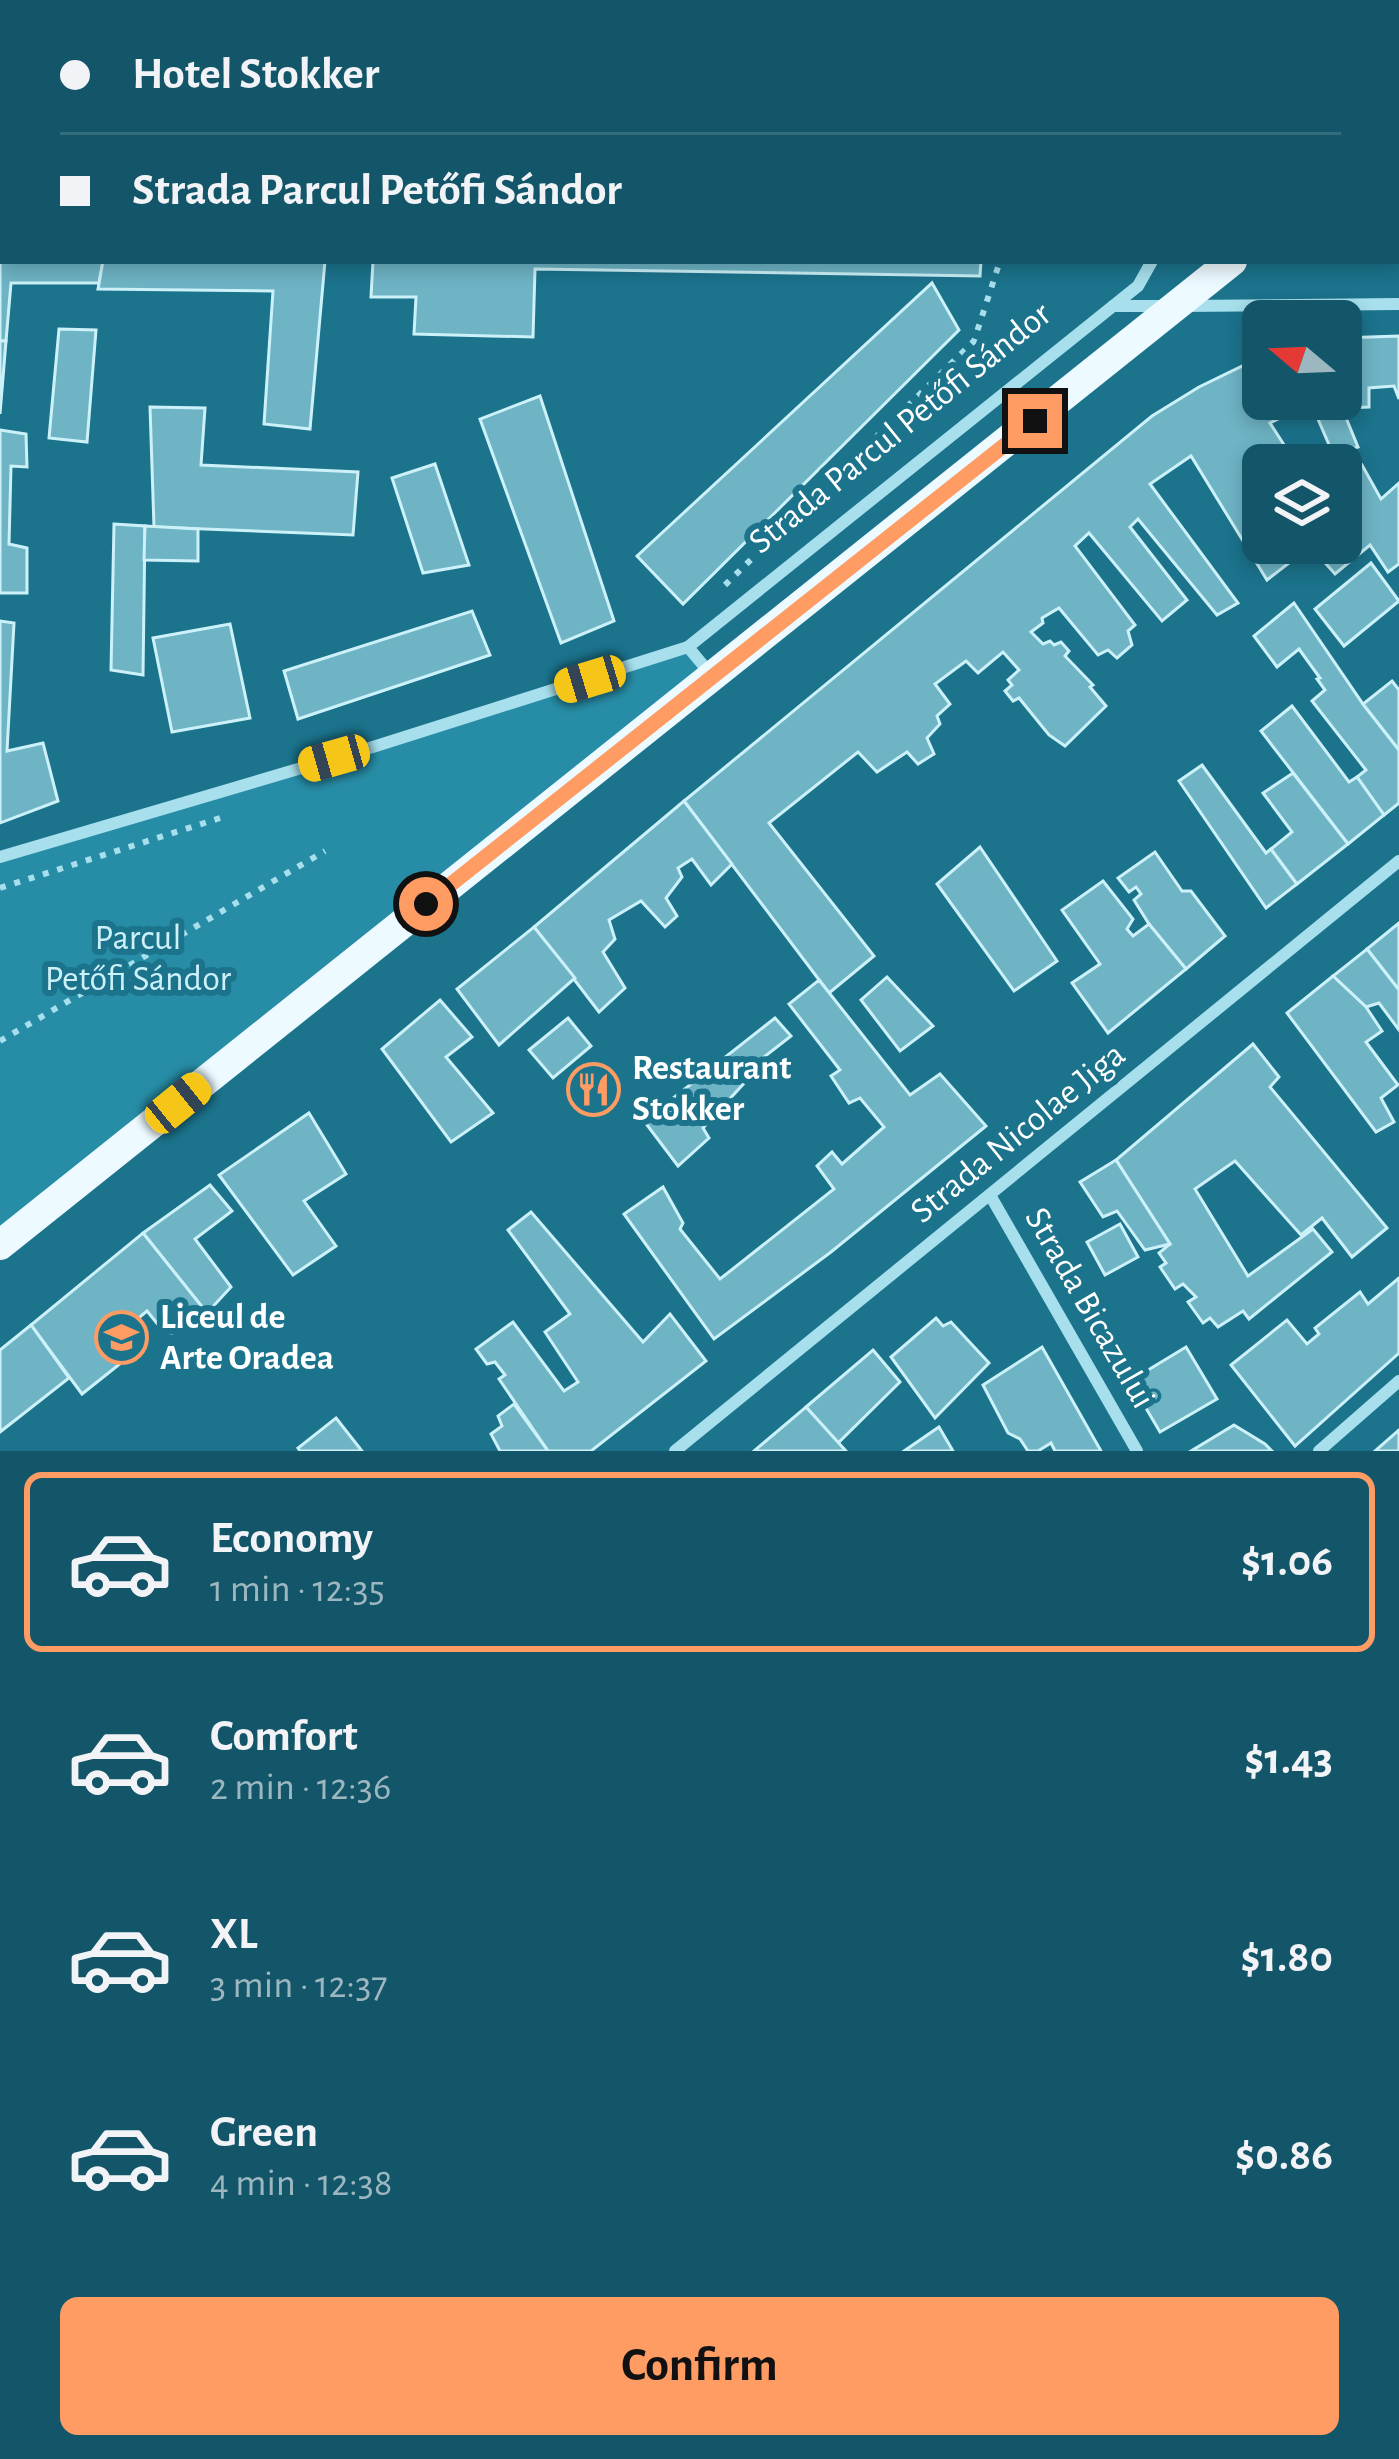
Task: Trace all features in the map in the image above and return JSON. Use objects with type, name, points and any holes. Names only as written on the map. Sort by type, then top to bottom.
[{"type":"main road","points":[[0,1245],[1228,264]]},
{"type":"street","name":"Strada Parcul Petőfi Sándor","points":[[0,857],[376,746],[688,647],[1138,286],[1150,264]]},
{"type":"street","points":[[1113,306],[1399,304]]},
{"type":"street","points":[[688,647],[714,678]]},
{"type":"street","name":"Strada Nicolae Jiga","points":[[675,1451],[1399,860]]},
{"type":"street","name":"Strada Bicazului","points":[[990,1195],[1137,1451]]},
{"type":"street","points":[[1319,1451],[1399,1381]]},
{"type":"street","points":[[692,1437],[702,1451]]},
{"type":"path","points":[[725,586],[974,341],[999,264]]},
{"type":"path","points":[[0,888],[227,816]]},
{"type":"path","points":[[0,1041],[325,851]]},
{"type":"green space","name":"Parcul Petőfi Sándor","points":[[688,647],[714,678],[0,1245],[0,856]]},
{"type":"building","points":[[0,264],[102,264],[99,283],[11,283],[6,341],[0,341]]},
{"type":"building","points":[[102,264],[325,264],[310,429],[264,424],[273,291],[98,289]]},
{"type":"building","points":[[373,264],[981,264],[980,276],[535,269],[533,337],[414,334],[416,297],[371,297]]},
{"type":"building","points":[[932,283],[959,330],[683,604],[637,556]]},
{"type":"building","points":[[59,329],[96,330],[87,442],[49,438]]},
{"type":"building","points":[[1399,336],[1399,399],[1394,386],[1369,388],[1369,407],[1362,407],[1362,337]]},
{"type":"building","points":[[0,341],[6,341],[0,414]]},
{"type":"building","points":[[1242,366],[1242,420],[1276,420],[1270,423],[1284,444],[1242,444],[1242,539],[1191,456],[1150,484],[1238,603],[1217,615],[1138,519],[1130,527],[1187,600],[1162,621],[1089,533],[1075,546],[1135,625],[1128,631],[1132,645],[1117,658],[1108,650],[1098,655],[1059,608],[1031,632],[1043,644],[1061,642],[1069,651],[1065,656],[1106,706],[1065,746],[1049,735],[1019,698],[1013,701],[1005,691],[1012,685],[1008,680],[1019,670],[1003,652],[978,673],[966,661],[935,684],[950,704],[937,716],[940,724],[927,738],[934,754],[918,764],[907,752],[877,772],[858,752],[769,823],[874,956],[829,993],[684,801],[1152,416]]},
{"type":"building","points":[[540,396],[614,621],[561,643],[480,419]]},
{"type":"building","points":[[150,407],[205,408],[201,465],[358,472],[353,535],[154,527]]},
{"type":"building","points":[[1318,420],[1347,420],[1357,444],[1329,444]]},
{"type":"building","points":[[0,430],[26,434],[27,467],[11,466],[9,544],[27,548],[27,593],[0,593]]},
{"type":"building","points":[[435,464],[469,565],[423,573],[392,478]]},
{"type":"building","points":[[1362,465],[1381,499],[1399,483],[1399,564],[1388,572],[1370,545],[1362,552]]},
{"type":"building","points":[[114,524],[145,526],[143,675],[111,670]]},
{"type":"building","points":[[145,526],[198,529],[198,561],[144,560]]},
{"type":"building","points":[[1371,563],[1399,601],[1344,646],[1315,609]]},
{"type":"building","points":[[1257,564],[1288,564],[1267,580]]},
{"type":"building","points":[[1326,564],[1347,564],[1335,574]]},
{"type":"building","points":[[1294,603],[1399,750],[1399,803],[1384,815],[1357,777],[1366,770],[1312,701],[1325,690],[1299,649],[1277,667],[1254,636]]},
{"type":"building","points":[[472,611],[490,655],[298,719],[284,671]]},
{"type":"building","points":[[0,621],[14,623],[7,751],[43,743],[58,801],[0,823]]},
{"type":"building","points":[[230,624],[250,718],[172,732],[153,638]]},
{"type":"building","points":[[1392,681],[1399,690],[1399,750],[1363,704]]},
{"type":"building","points":[[1292,706],[1349,782],[1357,777],[1384,815],[1348,844],[1261,731]]},
{"type":"building","points":[[1202,765],[1266,853],[1271,849],[1297,884],[1266,908],[1179,781]]},
{"type":"building","points":[[1293,773],[1348,844],[1297,884],[1271,849],[1292,832],[1263,793]]},
{"type":"building","points":[[684,801],[732,864],[711,885],[692,859],[678,868],[682,877],[666,898],[677,916],[665,927],[641,901],[609,920],[615,939],[603,952],[625,988],[599,1012],[534,927]]},
{"type":"building","points":[[980,847],[1057,961],[1014,991],[937,884]]},
{"type":"building","points":[[1155,852],[1182,891],[1191,891],[1225,936],[1186,969],[1134,900],[1141,894],[1136,887],[1129,892],[1118,878]]},
{"type":"building","points":[[1103,881],[1133,919],[1127,929],[1133,936],[1149,924],[1186,969],[1108,1033],[1072,983],[1100,964],[1062,910]]},
{"type":"building","points":[[1399,923],[1399,990],[1367,949]]},
{"type":"building","points":[[534,927],[575,978],[499,1045],[457,989]]},
{"type":"building","points":[[1367,949],[1399,990],[1399,1030],[1379,1003],[1366,1007],[1333,976]]},
{"type":"building","points":[[1333,976],[1366,1007],[1382,1031],[1366,1042],[1398,1085],[1381,1098],[1394,1122],[1376,1132],[1287,1013]]},
{"type":"building","points":[[887,977],[933,1026],[900,1051],[861,1000]]},
{"type":"building","points":[[819,980],[910,1095],[940,1074],[986,1126],[831,1252],[714,1339],[624,1214],[663,1187],[683,1223],[680,1229],[720,1279],[834,1189],[817,1166],[832,1152],[842,1164],[884,1127],[860,1098],[849,1103],[831,1076],[840,1070],[789,1004]]},
{"type":"building","points":[[440,1000],[472,1037],[446,1057],[493,1113],[451,1142],[382,1049]]},
{"type":"building","points":[[568,1018],[591,1046],[553,1078],[529,1050]]},
{"type":"building","points":[[775,1018],[791,1036],[745,1072],[747,1080],[703,1128],[709,1138],[678,1166],[644,1121]]},
{"type":"building","points":[[1253,1044],[1279,1077],[1270,1087],[1387,1228],[1352,1257],[1322,1218],[1301,1235],[1235,1161],[1195,1189],[1248,1276],[1313,1229],[1332,1252],[1249,1319],[1243,1311],[1218,1327],[1210,1318],[1203,1323],[1188,1302],[1196,1297],[1183,1284],[1175,1289],[1160,1267],[1166,1263],[1159,1253],[1170,1244],[1116,1160]]},
{"type":"building","points":[[309,1113],[346,1174],[304,1201],[336,1246],[293,1275],[219,1175]]},
{"type":"building","points":[[1116,1160],[1170,1244],[1145,1250],[1117,1211],[1103,1217],[1080,1182]]},
{"type":"building","points":[[210,1185],[232,1211],[195,1239],[231,1287],[207,1313],[143,1233]]},
{"type":"building","points":[[531,1212],[643,1342],[670,1314],[706,1361],[591,1451],[548,1451],[499,1379],[505,1375],[495,1362],[487,1364],[476,1349],[513,1322],[564,1391],[578,1382],[545,1332],[570,1314],[508,1230]]},
{"type":"building","points":[[1120,1224],[1138,1257],[1105,1275],[1087,1242]]},
{"type":"building","points":[[143,1233],[207,1313],[190,1327],[183,1317],[172,1333],[164,1332],[147,1311],[134,1322],[118,1319],[99,1333],[121,1363],[82,1394],[31,1325]]},
{"type":"building","points":[[1399,1278],[1399,1353],[1295,1446],[1231,1365],[1287,1320],[1307,1344],[1319,1334],[1315,1328],[1360,1292],[1368,1304]]},
{"type":"building","points":[[936,1318],[943,1326],[951,1322],[989,1363],[935,1418],[891,1357]]},
{"type":"building","points":[[31,1325],[69,1378],[0,1432],[0,1350]]},
{"type":"building","points":[[1042,1347],[1101,1451],[1055,1451],[1051,1443],[1028,1451],[1008,1433],[983,1385]]},
{"type":"building","points":[[1186,1347],[1217,1399],[1160,1432],[1130,1381]]},
{"type":"building","points":[[873,1350],[900,1382],[838,1443],[806,1407]]},
{"type":"building","points":[[514,1404],[548,1451],[500,1451],[491,1434],[502,1426],[498,1416]]},
{"type":"building","points":[[806,1407],[846,1451],[754,1451]]},
{"type":"building","points":[[336,1418],[362,1451],[300,1451],[298,1448]]},
{"type":"building","points":[[1234,1425],[1272,1451],[1191,1451]]},
{"type":"building","points":[[939,1427],[953,1451],[904,1451]]},
{"type":"building","points":[[1399,1430],[1399,1451],[1375,1451]]},
{"type":"place","name":"Restaurant Stokker","points":[[593,1089]]},
{"type":"place","name":"Liceul de Arte Oradea","points":[[121,1338]]},
{"type":"route","points":[[426,904],[1035,421]]}]
